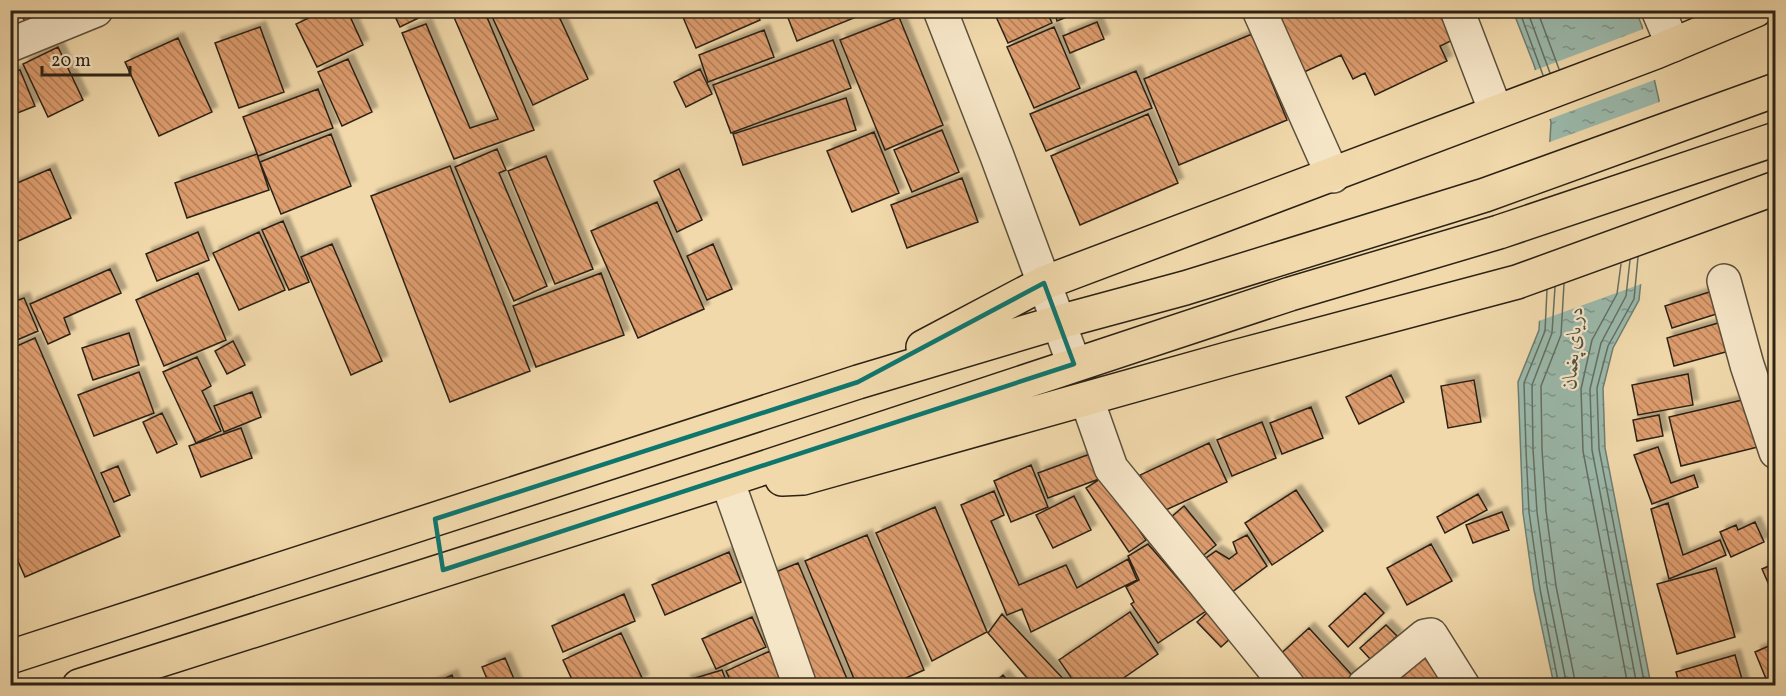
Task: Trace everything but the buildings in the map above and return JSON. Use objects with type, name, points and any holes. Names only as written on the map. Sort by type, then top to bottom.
[{"type":"main road","points":[[858,382],[1044,283],[1333,176],[1664,49],[1756,10]]},
{"type":"main road","points":[[10,657],[858,382],[1059,322],[1185,288],[1485,195],[1776,90]]},
{"type":"main road","points":[[79,686],[727,480],[1290,294],[1499,232],[1776,139]]},
{"type":"main road","points":[[727,480],[803,478],[1242,355],[1517,282],[1776,188]]},
{"type":"main road","points":[[435,519],[443,570]]},
{"type":"street","points":[[10,45],[96,10]]},
{"type":"street","points":[[940,10],[1074,364]]},
{"type":"street","points":[[1259,10],[1333,176]]},
{"type":"street","points":[[1457,10],[1496,112]]},
{"type":"street","points":[[1658,10],[1664,49]]},
{"type":"street","points":[[1724,281],[1747,365],[1776,452]]},
{"type":"street","points":[[1087,400],[1111,468],[1288,686]]},
{"type":"street","points":[[727,480],[800,686]]},
{"type":"street","points":[[1364,686],[1425,636],[1431,635],[1463,686]]},
{"type":"highlighted area","points":[[1044,283],[1074,364],[443,570],[435,519],[858,382]]},
{"type":"water","name":"دریای پغمان","points":[[1513,11],[1636,11],[1642,26],[1659,100],[1639,300],[1613,348],[1603,388],[1605,448],[1651,685],[1554,685],[1534,590],[1523,513],[1518,382],[1539,330],[1551,122],[1534,65]]},
{"type":"pier","points":[[1646,28],[1657,79],[1547,120],[1533,71]]},
{"type":"pier","points":[[1662,101],[1644,283],[1536,322],[1547,143]]}]
